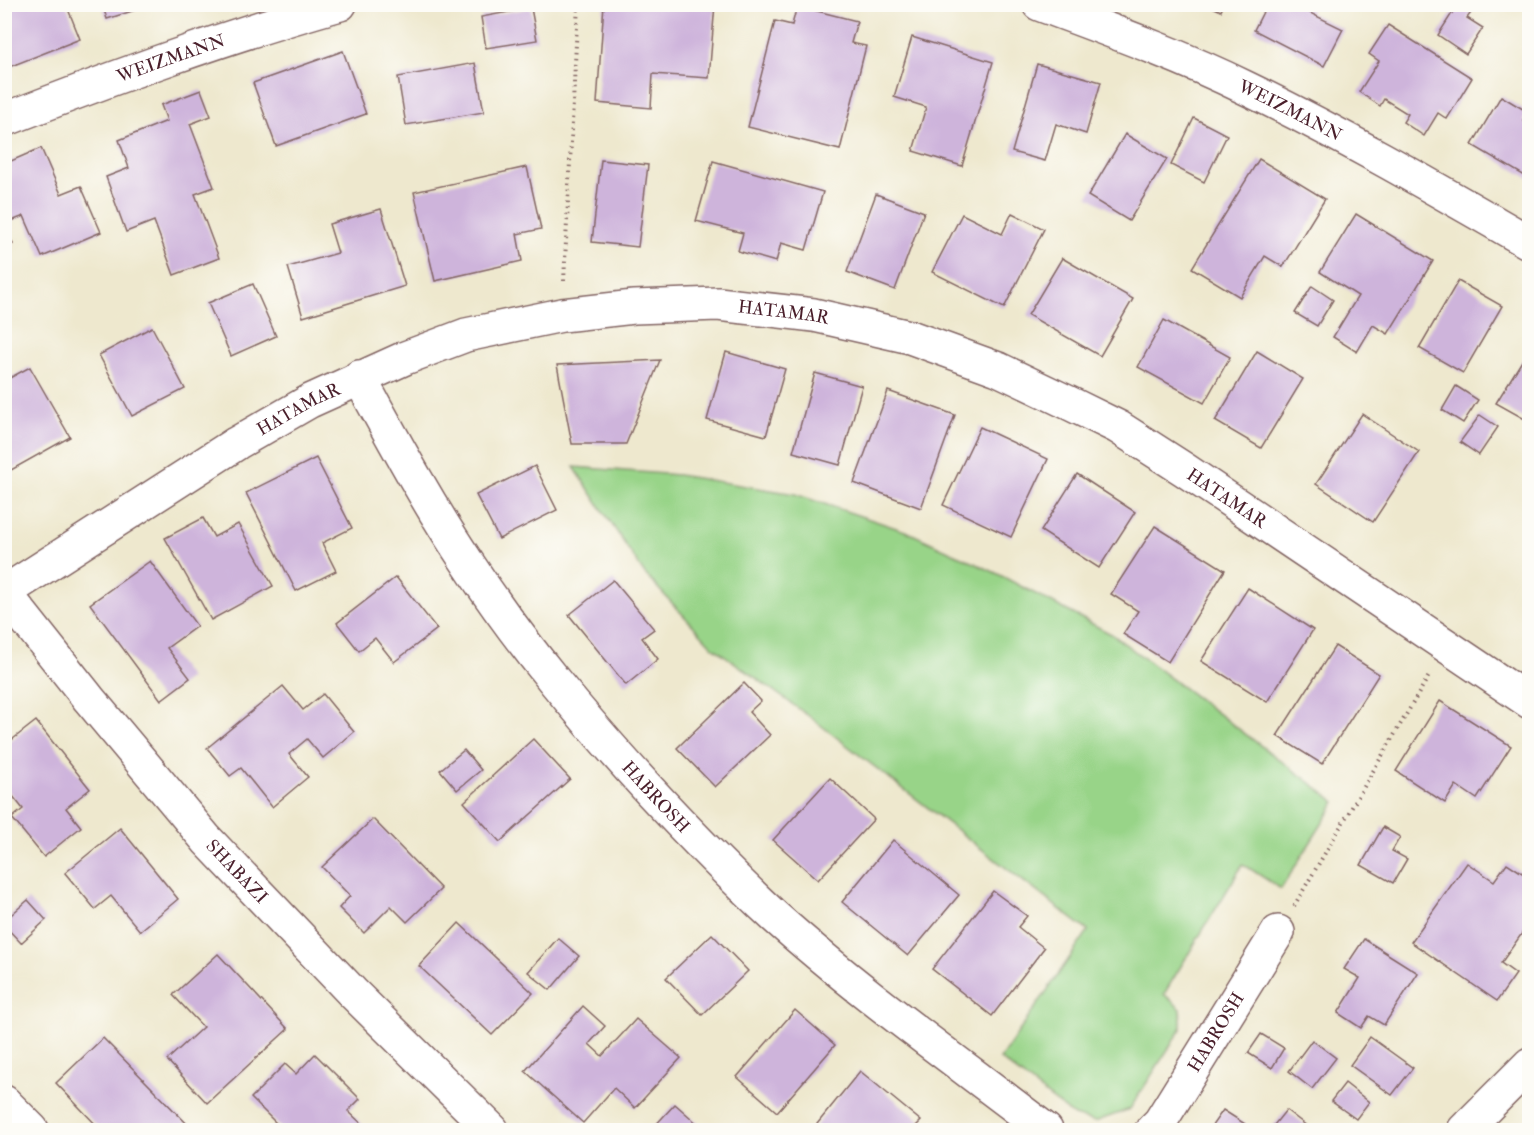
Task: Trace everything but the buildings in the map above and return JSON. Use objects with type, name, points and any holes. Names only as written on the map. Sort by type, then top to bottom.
[{"type":"street","name":"WEIZMANN","points":[[4,120],[116,77],[263,26],[340,4]]},
{"type":"street","name":"WEIZMANN","points":[[1039,4],[1132,38],[1245,87],[1396,166],[1530,243]]},
{"type":"street","name":"HATAMAR","points":[[5,592],[237,443],[359,377],[466,334],[562,315],[634,307],[718,304],[814,315],[910,337],[998,369],[1118,427],[1530,702]]},
{"type":"street","name":"HABROSH","points":[[359,377],[415,479],[469,565],[526,646],[598,734],[688,831],[774,915],[846,977],[1046,1131]]},
{"type":"street","name":"SHABAZI","points":[[5,592],[88,699],[207,840],[352,992],[492,1131]]},
{"type":"street","name":"HABROSH","points":[[1152,1131],[1160,1122],[1278,932]]},
{"type":"street","points":[[1464,1131],[1530,1064]]},
{"type":"street","points":[[4,1102],[32,1131]]},
{"type":"path","points":[[562,315],[578,4]]},
{"type":"path","points":[[1278,932],[1447,646]]},
{"type":"green space","points":[[574,467],[678,475],[795,494],[908,532],[996,573],[1113,635],[1336,802],[1281,889],[1243,864],[1164,994],[1181,1009],[1181,1029],[1130,1109],[1095,1122],[1074,1116],[1000,1059],[1088,931],[810,717],[713,647],[644,573]]}]
